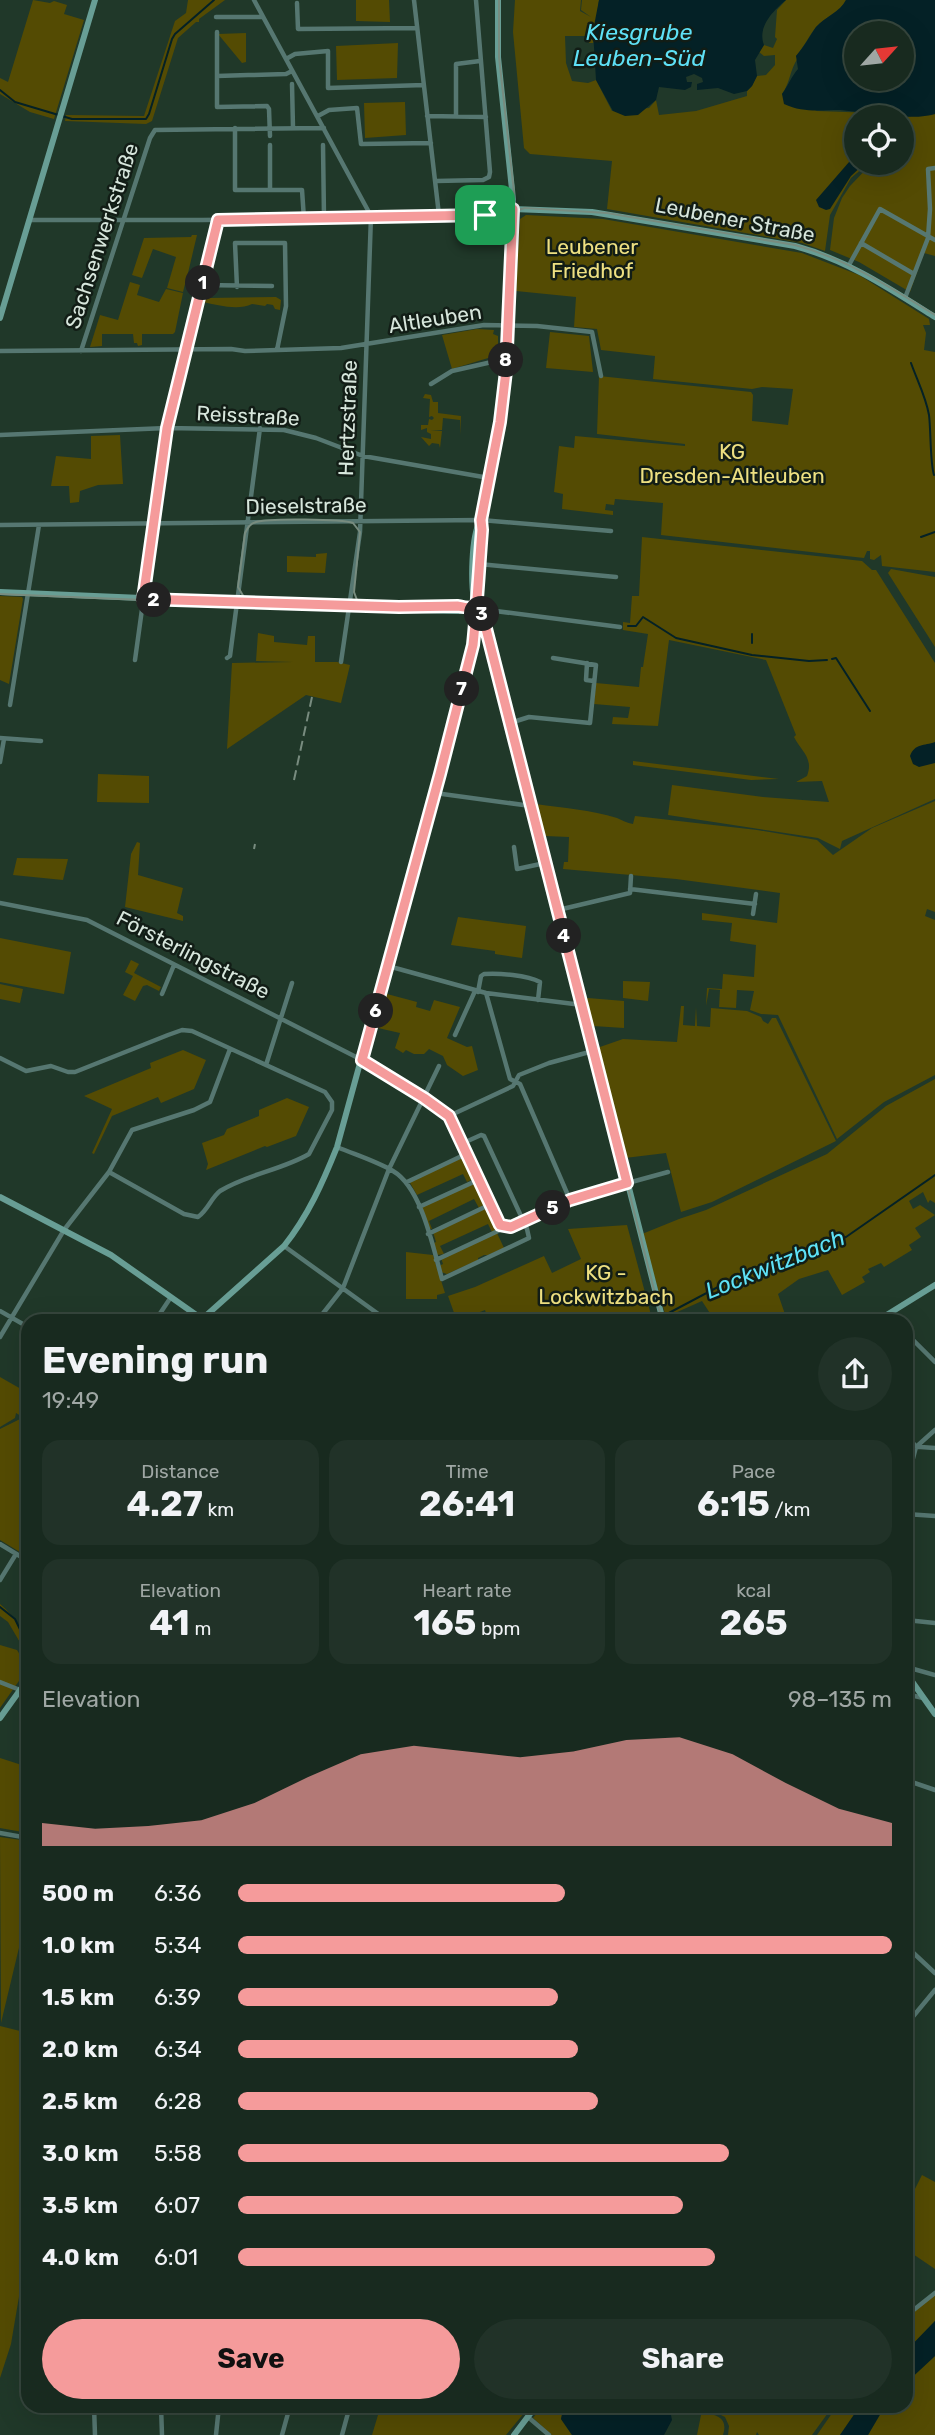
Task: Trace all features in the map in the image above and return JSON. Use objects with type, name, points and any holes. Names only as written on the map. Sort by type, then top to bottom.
[{"type":"street","points":[[0,318],[95,0]]},
{"type":"street","points":[[414,0],[439,215]]},
{"type":"street","points":[[436,181],[483,180],[489,177],[476,0]]},
{"type":"street","points":[[210,1314],[284,1245],[309,1208],[337,1147],[468,669],[478,609],[481,520],[500,422],[508,325],[513,209],[498,57],[498,0]]},
{"type":"street","points":[[256,1],[371,216]]},
{"type":"street","points":[[298,3],[298,29],[417,28]]},
{"type":"street","points":[[217,23],[217,17],[263,17]]},
{"type":"street","points":[[217,32],[217,107],[267,106],[270,109],[270,136]]},
{"type":"street","points":[[286,60],[295,54],[328,51],[328,88],[424,85]]},
{"type":"street","points":[[456,116],[456,64],[480,61]]},
{"type":"street","points":[[217,76],[286,74],[292,71]]},
{"type":"street","points":[[292,84],[293,128]]},
{"type":"street","points":[[318,116],[329,110],[357,108],[361,144],[430,143]]},
{"type":"street","points":[[427,116],[486,117]]},
{"type":"street","points":[[304,219],[302,190],[235,190],[235,128],[324,128]]},
{"type":"street","name":"Sachsenwerkstraße","points":[[81,351],[153,132],[158,129],[235,128]]},
{"type":"street","points":[[270,145],[270,190]]},
{"type":"street","points":[[323,145],[324,218]]},
{"type":"street","points":[[905,298],[928,238],[928,169],[935,168]]},
{"type":"street","points":[[29,220],[485,215],[513,209]]},
{"type":"street","name":"Leubener Straße","points":[[513,209],[607,214],[794,246],[849,265],[935,317]]},
{"type":"street","points":[[849,265],[880,209],[935,240]]},
{"type":"street","name":"Hertzstraße","points":[[341,662],[360,521],[371,216]]},
{"type":"street","points":[[135,660],[167,428],[218,220]]},
{"type":"street","points":[[237,286],[235,243],[285,243],[286,306],[277,350]]},
{"type":"street","points":[[861,243],[915,274]]},
{"type":"street","points":[[202,285],[272,286]]},
{"type":"street","name":"Altleuben","points":[[0,351],[330,349],[470,327],[508,325],[592,332],[601,376]]},
{"type":"street","points":[[431,384],[452,371],[506,359]]},
{"type":"street","name":"Reisstraße","points":[[0,435],[167,428],[260,428],[303,433],[363,456],[489,478]]},
{"type":"street","points":[[227,658],[230,656],[260,428]]},
{"type":"street","points":[[481,520],[476,531],[472,585],[510,723],[661,1314]]},
{"type":"street","name":"Dieselstraße","points":[[0,525],[481,520],[611,531]]},
{"type":"street","points":[[9,705],[39,525]]},
{"type":"street","points":[[479,564],[616,577]]},
{"type":"street","points":[[0,592],[348,606],[458,606],[620,627]]},
{"type":"street","points":[[510,723],[529,717],[590,723],[596,665],[552,658]]},
{"type":"street","points":[[0,762],[2,739],[41,741]]},
{"type":"street","points":[[435,793],[531,806]]},
{"type":"street","points":[[514,847],[517,869],[545,863]]},
{"type":"street","points":[[558,911],[630,893],[631,876]]},
{"type":"street","points":[[631,888],[755,904]]},
{"type":"street","points":[[753,915],[756,894]]},
{"type":"street","name":"Försterlingstraße","points":[[0,903],[87,920],[362,1060],[449,1116]]},
{"type":"street","points":[[162,994],[174,965]]},
{"type":"street","points":[[388,966],[476,991],[582,1006]]},
{"type":"street","points":[[455,1035],[484,974],[538,980],[538,1000]]},
{"type":"street","points":[[266,1065],[292,983]]},
{"type":"street","points":[[486,993],[510,1079],[516,1081],[527,1099],[570,1200]]},
{"type":"street","points":[[0,1058],[26,1071],[51,1066],[75,1072],[182,1030],[192,1031],[325,1091],[332,1102],[332,1110],[309,1154],[219,1192],[205,1212],[198,1217],[184,1214],[109,1172]]},
{"type":"street","points":[[0,1337],[64,1230],[109,1172],[132,1130],[194,1110],[210,1102],[230,1049]]},
{"type":"street","points":[[436,1260],[493,1234],[498,1231],[500,1225],[449,1116],[513,1086],[519,1076],[549,1063],[593,1051]]},
{"type":"street","points":[[323,1314],[343,1288],[389,1169],[439,1066]]},
{"type":"street","points":[[337,1147],[389,1169],[407,1182],[414,1192],[442,1279],[529,1238],[524,1221],[484,1136],[461,1144]]},
{"type":"street","points":[[407,1182],[466,1154]]},
{"type":"street","points":[[500,1225],[511,1227],[570,1200],[668,1172]]},
{"type":"street","points":[[419,1206],[478,1180]]},
{"type":"street","points":[[0,1197],[111,1255],[193,1314]]},
{"type":"street","points":[[428,1234],[489,1205]]},
{"type":"street","points":[[284,1245],[378,1314]]},
{"type":"street","points":[[889,1314],[935,1285]]},
{"type":"street","points":[[160,1314],[171,1297]]},
{"type":"street","points":[[0,1311],[21,1323]]},
{"type":"street","points":[[913,1340],[935,1362]]},
{"type":"street","points":[[913,1458],[916,1447],[935,1430]]},
{"type":"street","points":[[913,1443],[916,1447]]},
{"type":"street","points":[[913,1447],[935,1448]]},
{"type":"street","points":[[913,1514],[935,1516]]},
{"type":"street","points":[[0,1544],[21,1557]]},
{"type":"street","points":[[0,1580],[16,1554]]},
{"type":"street","points":[[913,1621],[935,1623]]},
{"type":"street","points":[[913,1669],[935,1675]]},
{"type":"street","points":[[0,1682],[20,1690],[0,1718]]},
{"type":"street","points":[[913,1683],[935,1714]]},
{"type":"street","points":[[913,1697],[924,1700]]},
{"type":"street","points":[[913,1784],[935,1790]]},
{"type":"street","points":[[0,1833],[21,1837]]},
{"type":"street","points":[[913,1953],[935,1973]]},
{"type":"street","points":[[913,2017],[935,1990]]},
{"type":"street","points":[[913,2310],[935,2293]]},
{"type":"street","points":[[94,2413],[95,2435]]},
{"type":"street","points":[[161,2413],[162,2435]]},
{"type":"street","points":[[216,2435],[218,2413]]},
{"type":"street","points":[[282,2435],[288,2413]]},
{"type":"street","points":[[342,2435],[348,2413]]},
{"type":"street","points":[[514,2435],[531,2413]]},
{"type":"street","points":[[528,2417],[549,2435]]},
{"type":"green space","points":[[33,0],[67,5],[64,14],[84,20],[54,119],[30,112],[0,94],[0,78],[8,82]]},
{"type":"green space","points":[[188,0],[225,0],[178,38],[152,121],[146,124],[65,121],[66,115],[144,116],[175,21],[186,13]]},
{"type":"green space","points":[[356,0],[389,0],[390,22],[356,21]]},
{"type":"green space","points":[[515,0],[581,0],[580,11],[591,17],[581,10],[582,0],[599,0],[593,43],[589,43],[589,38],[585,36],[565,36],[566,63],[572,81],[588,83],[596,80],[612,111],[649,108],[656,100],[659,115],[696,111],[747,96],[747,91],[757,76],[766,75],[775,65],[775,55],[764,56],[759,52],[764,45],[773,48],[777,39],[777,10],[786,0],[846,0],[816,27],[796,56],[798,58],[782,94],[817,111],[844,112],[844,175],[855,175],[830,215],[825,251],[802,243],[607,209],[612,161],[530,154],[524,148],[513,32]]},
{"type":"green space","points":[[246,33],[246,62],[242,63],[218,34]]},
{"type":"green space","points":[[398,43],[397,78],[337,80],[336,46]]},
{"type":"green space","points":[[405,102],[406,135],[365,138],[364,103]]},
{"type":"green space","points":[[935,114],[935,256],[924,253],[910,292],[859,262],[830,250],[834,218],[842,198],[861,175],[914,175],[914,116]]},
{"type":"green space","points":[[526,215],[603,219],[802,253],[859,275],[929,319],[930,325],[923,325],[926,333],[924,350],[935,352],[935,572],[882,566],[881,555],[874,560],[870,559],[870,551],[867,551],[864,558],[661,535],[663,503],[615,499],[614,505],[606,504],[605,510],[613,511],[613,515],[562,509],[563,494],[554,492],[559,446],[574,448],[575,436],[685,446],[597,434],[599,376],[751,392],[752,421],[788,425],[793,389],[752,389],[653,379],[655,356],[601,350],[597,329],[574,327],[576,297],[516,291],[520,219]]},
{"type":"green space","points":[[197,235],[188,273],[198,276],[196,282],[186,280],[183,292],[167,288],[176,257],[153,249],[142,278],[132,275],[144,238]]},
{"type":"green space","points":[[130,282],[140,285],[137,295],[159,302],[166,289],[183,293],[175,332],[142,334],[142,345],[138,346],[134,343],[133,334],[102,334],[102,346],[90,347],[100,315],[118,320]]},
{"type":"green space","points":[[204,293],[207,293],[209,298],[276,297],[281,300],[280,310],[267,304],[234,307],[203,302]]},
{"type":"green space","points":[[477,329],[494,330],[493,334],[498,336],[498,355],[452,369],[442,335]]},
{"type":"green space","points":[[550,332],[589,336],[593,372],[546,368]]},
{"type":"green space","points":[[425,394],[431,395],[433,402],[438,402],[438,413],[461,416],[460,435],[460,420],[443,418],[442,430],[431,430],[442,431],[440,448],[439,444],[432,443],[429,446],[421,437],[431,439],[427,428],[421,430],[421,425],[428,425],[429,419],[434,418],[429,417],[430,399],[423,398]]},
{"type":"green space","points":[[120,435],[123,484],[98,485],[80,491],[79,502],[70,503],[69,486],[51,486],[56,456],[91,459],[91,436]]},
{"type":"green space","points":[[642,537],[862,561],[872,570],[876,570],[935,663],[935,799],[842,841],[840,849],[818,838],[668,815],[672,785],[763,797],[829,802],[822,781],[796,782],[807,776],[808,759],[794,737],[796,735],[766,660],[669,640],[658,726],[612,724],[613,717],[628,718],[630,707],[594,704],[596,683],[639,687],[648,634],[623,630],[623,622],[630,623],[632,596],[639,596]]},
{"type":"green space","points":[[327,553],[325,573],[287,572],[287,556],[316,557],[316,554]]},
{"type":"green space","points":[[891,569],[935,577],[935,647],[888,573]]},
{"type":"green space","points":[[0,596],[23,599],[9,684],[0,680]]},
{"type":"green space","points":[[258,633],[274,636],[274,642],[307,645],[308,636],[315,636],[315,662],[350,665],[341,703],[306,695],[227,749],[232,663],[293,662],[256,661]]},
{"type":"green space","points":[[633,761],[779,779],[751,780],[633,765]]},
{"type":"green space","points":[[98,774],[149,776],[149,803],[97,802]]},
{"type":"green space","points":[[935,801],[935,912],[927,909],[925,916],[935,920],[935,1075],[884,1102],[837,1139],[778,1015],[750,1010],[754,991],[737,990],[736,1008],[719,1007],[720,990],[709,989],[706,1006],[707,988],[722,989],[723,974],[754,977],[756,945],[730,941],[732,923],[702,920],[702,913],[777,923],[780,893],[676,879],[563,869],[564,862],[568,862],[569,837],[545,836],[536,804],[597,813],[633,824],[635,816],[817,840],[833,855],[872,828]]},
{"type":"green space","points":[[137,842],[140,843],[138,875],[183,888],[177,913],[183,916],[183,921],[125,907],[131,854]]},
{"type":"green space","points":[[17,858],[68,859],[63,880],[13,875]]},
{"type":"green space","points":[[458,917],[526,926],[522,958],[451,945]]},
{"type":"green space","points":[[0,938],[71,952],[64,994],[0,982]]},
{"type":"green space","points":[[131,960],[139,964],[134,973],[161,987],[159,991],[147,985],[143,986],[135,1001],[123,995],[133,976],[125,972]]},
{"type":"green space","points":[[623,981],[650,982],[648,1001],[623,998]]},
{"type":"green space","points":[[0,984],[23,989],[20,1003],[0,999]]},
{"type":"green space","points":[[387,994],[417,1002],[416,1007],[430,1011],[434,1000],[460,1007],[447,1038],[467,1047],[472,1046],[478,1070],[463,1076],[447,1065],[443,1056],[429,1049],[424,1054],[414,1054],[406,1050],[403,1053],[395,1048],[400,1033],[378,1028]]},
{"type":"green space","points":[[586,999],[624,1001],[624,1028],[593,1026]]},
{"type":"green space","points":[[681,1006],[684,1006],[683,1025],[695,1026],[696,1007],[697,1026],[710,1027],[711,1008],[747,1011],[761,1017],[768,1024],[772,1018],[776,1018],[836,1141],[712,1202],[681,1212],[666,1153],[625,1158],[597,1048],[623,1039],[677,1042]]},
{"type":"green space","points":[[183,1050],[206,1060],[194,1089],[161,1103],[158,1097],[112,1116],[94,1154],[92,1153],[112,1109],[84,1096],[151,1068],[150,1063]]},
{"type":"green space","points":[[935,1079],[935,1203],[930,1200],[928,1203],[923,1192],[909,1201],[913,1209],[920,1205],[935,1215],[915,1228],[921,1237],[909,1245],[912,1250],[884,1267],[881,1263],[868,1269],[870,1272],[862,1277],[865,1282],[842,1295],[828,1270],[799,1279],[778,1294],[785,1314],[710,1314],[702,1301],[673,1314],[665,1314],[642,1234],[706,1210],[827,1154],[886,1106]]},
{"type":"green space","points":[[287,1098],[309,1107],[296,1136],[206,1170],[208,1164],[202,1143],[224,1135],[227,1129],[259,1116],[259,1110]]},
{"type":"green space","points":[[462,1157],[473,1179],[467,1182],[463,1174],[417,1195],[409,1181]]},
{"type":"green space","points":[[473,1182],[484,1205],[479,1208],[474,1199],[429,1221],[432,1229],[428,1228],[420,1207]]},
{"type":"green space","points":[[485,1208],[496,1230],[492,1232],[488,1224],[440,1246],[444,1254],[437,1255],[432,1244],[436,1242],[433,1232]]},
{"type":"green space","name":"KG - Lockwitzbach","points":[[627,1225],[651,1314],[483,1314],[486,1313],[485,1310],[475,1314],[454,1314],[448,1296],[544,1256],[552,1273],[581,1259],[568,1229]]},
{"type":"green space","points":[[497,1233],[504,1248],[447,1274],[441,1272],[441,1258]]},
{"type":"green space","points":[[406,1252],[433,1255],[445,1293],[437,1295],[437,1299],[406,1299]]},
{"type":"green space","points":[[0,1377],[21,1389],[21,1416],[16,1413],[15,1418],[0,1427]]},
{"type":"green space","points":[[21,1418],[21,1553],[0,1540],[0,1429]]},
{"type":"green space","points":[[0,1604],[20,1627],[21,1644],[8,1622],[0,1616]]},
{"type":"green space","points":[[0,1645],[17,1650],[21,1657],[21,1678],[0,1708]]},
{"type":"green space","points":[[0,1758],[21,1765],[21,1832],[0,1828]]},
{"type":"green space","points":[[0,1837],[21,1840],[21,1939],[1,2023]]},
{"type":"green space","points":[[0,2026],[21,2031],[21,2285],[11,2344],[0,2378]]},
{"type":"green space","points":[[922,2175],[935,2182],[935,2269],[913,2254],[913,2193]]},
{"type":"green space","points":[[935,2294],[935,2321],[913,2344],[913,2311]]},
{"type":"green space","points":[[935,2356],[935,2435],[868,2435],[881,2413],[913,2413],[913,2376]]},
{"type":"green space","points":[[364,2413],[524,2413],[506,2435],[372,2435],[378,2415]]},
{"type":"green space","points":[[537,2413],[562,2413],[561,2419],[572,2435],[552,2435],[533,2418]]},
{"type":"green space","points":[[708,2413],[721,2419],[724,2425],[723,2435],[697,2435],[701,2415]]},
{"type":"green space","points":[[717,2413],[828,2413],[812,2435],[759,2435],[757,2432],[756,2435],[728,2435],[729,2426],[725,2417]]},
{"type":"green space","points":[[832,2413],[855,2413],[840,2435],[817,2435]]},
{"type":"water","name":"Kiesgrube Leuben-Süd","points":[[599,0],[786,0],[771,14],[764,26],[764,45],[755,60],[757,76],[747,91],[734,94],[718,88],[697,90],[697,84],[703,82],[702,78],[694,74],[686,77],[687,82],[692,82],[691,87],[685,90],[659,87],[656,100],[638,115],[625,116],[613,111],[596,80],[593,31]]},
{"type":"water","points":[[846,0],[935,0],[935,114],[914,117],[914,105],[844,105],[844,110],[798,109],[784,104],[782,94],[798,69],[796,56],[816,27]]},
{"type":"water","points":[[844,168],[844,175],[852,175],[830,209],[819,207],[816,200]]},
{"type":"water","points":[[935,742],[935,763],[919,767],[913,764],[910,756],[914,749]]},
{"type":"water","points":[[935,2321],[935,2356],[913,2376],[913,2344]]},
{"type":"water","points":[[562,2413],[671,2413],[672,2420],[664,2435],[572,2435],[561,2419]]},
{"type":"water","points":[[855,2413],[881,2413],[868,2435],[840,2435]]},
{"type":"waterway","points":[[0,90],[15,102],[72,119],[146,119],[172,39],[214,0]]},
{"type":"waterway","points":[[911,363],[929,415],[934,475]]},
{"type":"waterway","points":[[921,537],[935,532]]},
{"type":"waterway","points":[[628,626],[636,626],[643,617],[676,638],[752,655],[809,661],[827,660]]},
{"type":"waterway","points":[[752,634],[752,643]]},
{"type":"waterway","points":[[832,659],[836,658],[870,711]]},
{"type":"waterway","name":"Lockwitzbach","points":[[667,1314],[752,1269],[846,1237],[935,1175]]},
{"type":"waterway","name":"Lockwitzbach","points":[[0,1607],[15,1619],[21,1631]]},
{"type":"tram line","points":[[0,594],[462,609],[474,603],[479,589],[486,497],[501,422],[507,371],[514,224],[514,192],[499,57],[499,0]]},
{"type":"tram line","points":[[512,219],[518,210],[525,208],[607,213],[795,245],[850,266],[935,315]]},
{"type":"tram line","points":[[255,603],[245,599],[238,587],[247,529],[254,523],[263,521],[305,520],[353,523],[360,532],[354,592],[357,600],[369,605]]},
{"type":"tram line","points":[[476,592],[660,1314]]},
{"type":"railway","points":[[294,780],[312,697]]},
{"type":"railway","points":[[254,849],[255,844]]},
{"type":"route","points":[[485,215],[218,220],[167,428],[143,599],[399,607],[458,606],[467,609],[475,609],[481,609],[627,1183],[570,1200],[511,1227],[500,1225],[449,1116],[362,1060],[473,645],[475,609],[482,530],[481,520],[500,422],[506,371],[513,209],[485,215]]},
{"type":"park label","name":"Leubener Friedhof","points":[[592,259]]},
{"type":"park label","name":"KG Dresden-Altleuben","points":[[732,464]]}]
